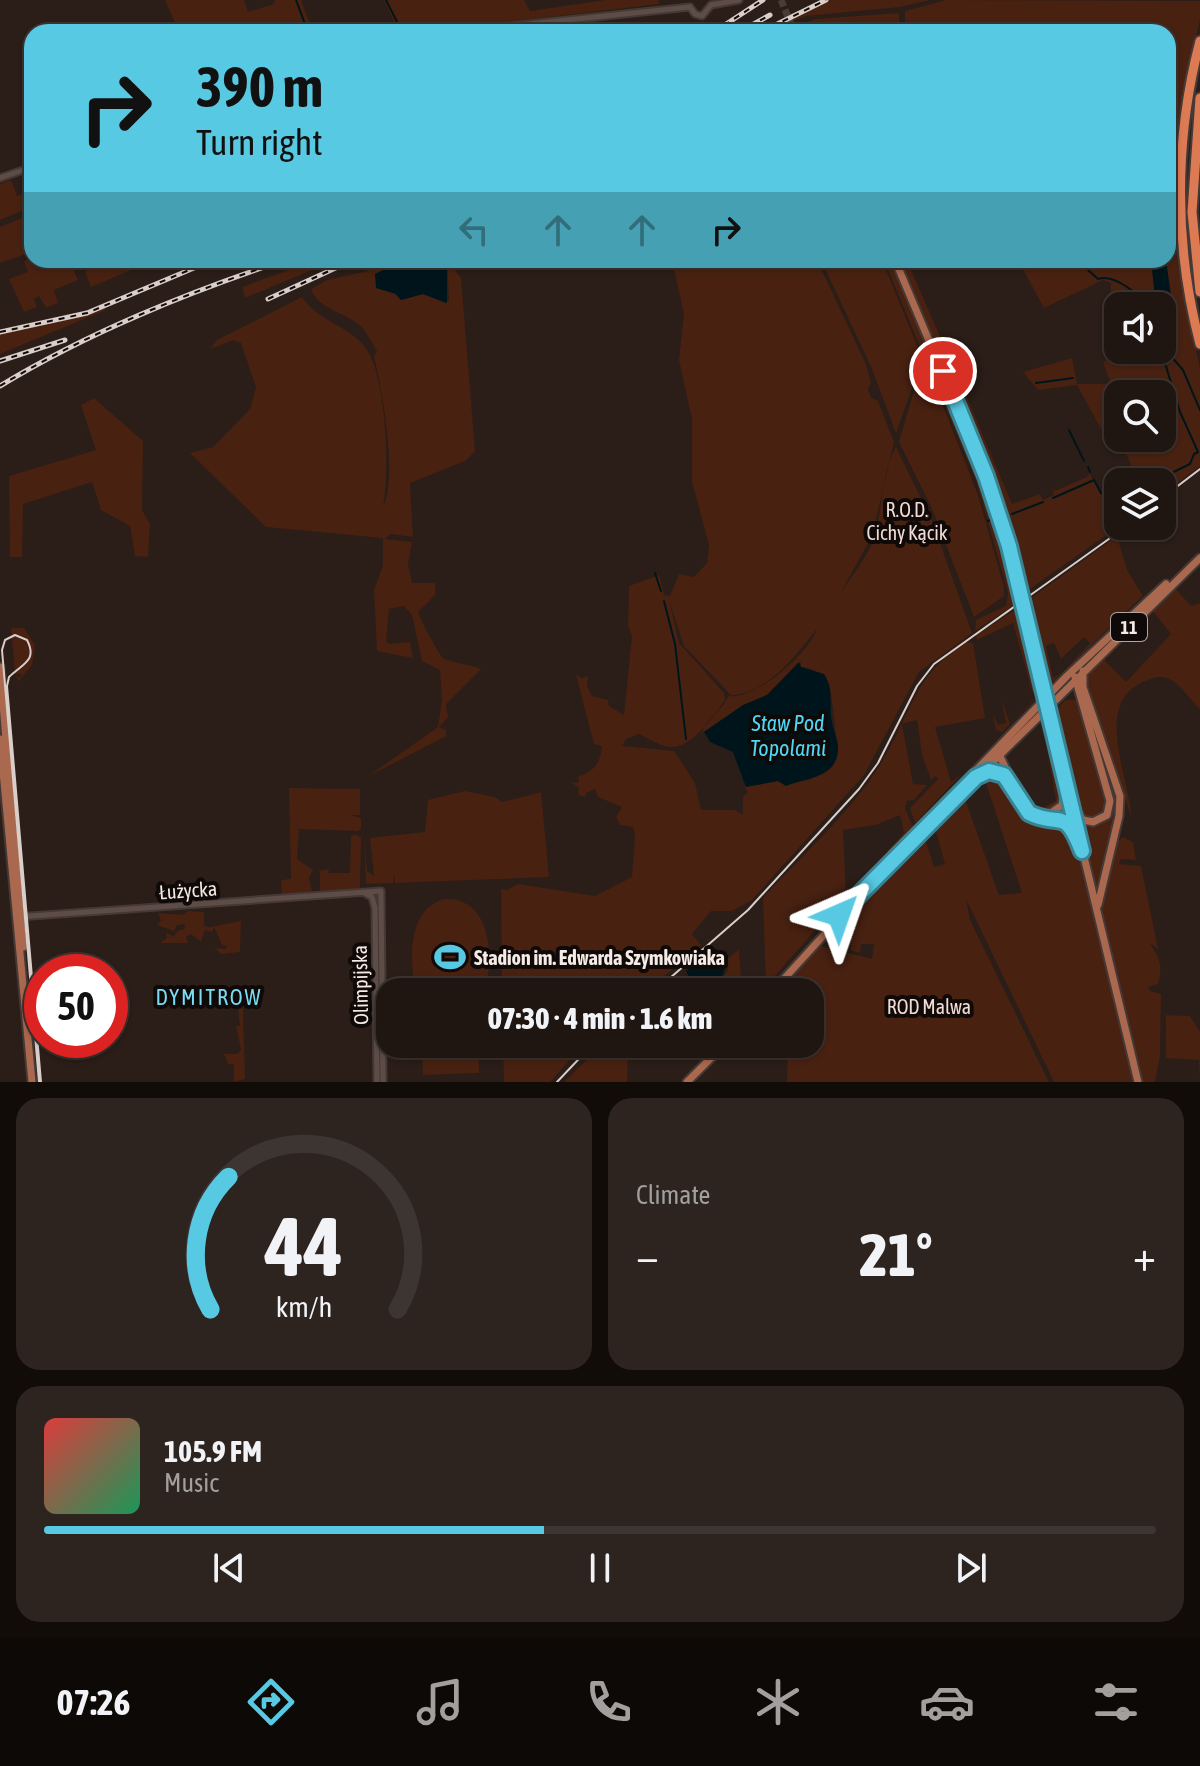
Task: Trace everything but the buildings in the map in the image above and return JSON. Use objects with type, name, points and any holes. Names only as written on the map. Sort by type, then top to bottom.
[{"type":"highway","points":[[1200,41],[1187,103],[1180,187],[1184,264],[1200,344]]},
{"type":"highway","points":[[1200,98],[1192,212],[1200,292]]},
{"type":"main road","points":[[898,268],[986,476],[1020,586],[1138,1082]]},
{"type":"main road","name":"11","points":[[783,978],[884,869],[1000,754],[1062,681],[1082,667],[1200,555]]},
{"type":"main road","points":[[0,667],[32,1082]]},
{"type":"main road","points":[[1082,667],[1074,680],[1000,754],[999,765],[1027,811],[1070,825],[1082,851]]},
{"type":"main road","points":[[1082,667],[1083,687],[1120,796],[1097,915]]},
{"type":"main road","points":[[1069,798],[1078,815],[1087,822],[1103,819],[1109,809],[1074,680]]},
{"type":"main road","points":[[1062,681],[1074,680],[1083,687]]},
{"type":"main road","points":[[1056,697],[1072,694],[1081,700]]},
{"type":"main road","points":[[0,739],[18,917]]},
{"type":"main road","points":[[1000,754],[1012,785]]},
{"type":"main road","name":"11","points":[[884,869],[913,833],[1000,754]]},
{"type":"main road","points":[[976,777],[991,771],[1004,775]]},
{"type":"main road","points":[[1045,816],[1062,805],[1065,778]]},
{"type":"main road","points":[[685,1082],[706,1058]]},
{"type":"main road","points":[[685,1082],[710,1058]]},
{"type":"street","points":[[522,24],[691,4],[695,14],[702,16],[710,3],[739,0]]},
{"type":"street","points":[[0,178],[24,170]]},
{"type":"street","name":"Łużycka","points":[[18,917],[381,891]]},
{"type":"street","name":"Olimpijska","points":[[381,891],[383,1082]]},
{"type":"street","name":"Olimpijska","points":[[364,893],[372,897],[375,908],[377,1082]]},
{"type":"green space","points":[[165,0],[244,0],[248,12],[274,4],[275,0],[301,0],[310,24],[189,23],[176,24]]},
{"type":"green space","points":[[384,0],[524,0],[530,11],[605,0],[658,0],[659,4],[492,24],[395,24]]},
{"type":"green space","points":[[830,0],[930,0],[900,7],[806,16],[780,24]]},
{"type":"green space","points":[[946,0],[1200,1],[1200,20],[1188,68],[1178,137],[1176,194],[1176,24],[905,24],[905,11]]},
{"type":"green space","points":[[899,13],[900,24],[802,24],[815,19]]},
{"type":"green space","points":[[11,180],[17,196],[24,193],[24,210],[0,220],[0,184]]},
{"type":"green space","points":[[24,217],[24,255],[0,263],[0,227]]},
{"type":"green space","points":[[1176,237],[1178,264],[1200,369],[1200,466],[1176,484],[1176,468],[1132,468],[1126,452],[1176,452],[1176,380],[1110,380],[1103,362],[1176,364],[1176,292],[1170,292],[1167,268],[1176,268]]},
{"type":"green space","points":[[27,268],[73,268],[78,280],[54,290],[58,303],[46,308],[39,296],[34,299],[37,307],[24,312],[9,279],[28,272]]},
{"type":"green space","points":[[91,268],[136,268],[91,287],[85,272]]},
{"type":"green space","points":[[294,268],[317,268],[245,298],[242,287]]},
{"type":"green space","points":[[387,268],[375,274],[401,300],[423,294],[445,303],[449,300],[447,268],[453,268],[461,278],[475,451],[465,461],[410,483],[413,537],[390,534],[385,539],[412,542],[408,564],[412,583],[435,583],[435,595],[418,612],[441,656],[481,669],[446,704],[448,717],[439,727],[446,730],[446,736],[367,777],[438,727],[442,700],[440,670],[422,661],[412,615],[404,606],[389,609],[386,641],[389,644],[410,642],[413,658],[377,651],[374,590],[383,565],[383,538],[266,527],[190,453],[213,447],[250,409],[256,387],[241,343],[233,340],[210,349],[217,340],[302,297],[317,312],[358,340],[372,361],[385,425],[383,506],[389,476],[389,455],[381,389],[374,357],[377,351],[363,328],[326,306],[311,289],[327,280]]},
{"type":"green space","name":"R.O.D. Cichy Kącik","points":[[674,268],[821,268],[866,364],[871,398],[878,401],[894,442],[889,463],[896,447],[934,525],[929,531],[935,529],[972,633],[919,672],[864,775],[752,900],[732,911],[711,911],[692,934],[701,945],[662,978],[502,978],[501,889],[507,890],[518,884],[595,896],[632,877],[635,834],[633,827],[620,825],[616,817],[622,807],[598,797],[595,789],[586,793],[586,797],[578,795],[579,788],[571,782],[578,783],[579,776],[593,768],[602,746],[594,744],[576,675],[582,678],[588,676],[587,686],[592,696],[608,700],[609,706],[624,715],[632,636],[628,626],[629,586],[659,575],[664,595],[670,596],[679,574],[694,577],[707,563],[709,545],[692,482],[692,419],[679,360],[684,314]],"holes":[[[884,486],[871,545],[840,594],[872,536]],[[669,600],[684,646],[731,695],[757,688],[769,680],[817,629],[803,651],[780,673],[766,683],[752,691],[728,696],[715,714],[725,700],[724,693],[679,643]],[[801,662],[801,667],[816,672],[829,684],[837,751],[830,766],[814,778],[786,786],[778,781],[744,786],[748,792],[743,797],[743,815],[735,810],[701,810],[695,783],[674,751],[622,746],[626,739],[639,734],[668,747],[685,743],[705,726],[702,733],[742,706],[767,695]]]},
{"type":"green space","points":[[825,268],[885,268],[926,367],[913,386],[896,433],[872,369]]},
{"type":"green space","points":[[887,268],[895,268],[935,362],[925,359]]},
{"type":"green space","points":[[902,268],[910,268],[948,355],[943,358]]},
{"type":"green space","points":[[1022,268],[1152,268],[1154,292],[1111,292],[1111,283],[1103,280],[1044,308]]},
{"type":"green space","points":[[105,307],[106,310],[0,354],[0,334],[78,317]]},
{"type":"green space","points":[[1072,358],[1077,384],[1104,384],[1104,430],[1077,385],[1038,390],[1023,372]]},
{"type":"green space","points":[[951,360],[1012,504],[1040,494],[1043,500],[1054,495],[1052,489],[1055,491],[1087,477],[1089,473],[1104,499],[1104,537],[1027,591],[988,466],[945,365]]},
{"type":"green space","points":[[937,365],[983,481],[1020,601],[975,631],[976,620],[1006,606],[1008,593],[977,483],[935,382],[932,370]]},
{"type":"green space","points":[[929,370],[978,495],[1004,587],[1004,596],[974,617],[933,511],[899,442],[915,387],[925,371]]},
{"type":"green space","points":[[94,398],[143,441],[142,510],[150,524],[148,557],[135,556],[130,526],[101,510],[92,482],[23,504],[22,557],[10,557],[9,476],[96,450],[81,405]]},
{"type":"green space","points":[[1111,540],[1118,540],[1127,570],[1143,596],[1064,671],[1090,643],[1084,637],[1061,659],[1054,643],[1046,646],[1053,678],[1062,672],[1048,687],[1027,601]]},
{"type":"green space","points":[[1175,588],[1191,606],[1200,603],[1200,709],[1175,682],[1161,677],[1141,683],[1127,694],[1119,708],[1117,725],[1131,816],[1085,677],[1104,660],[1126,682],[1171,634],[1152,610]]},
{"type":"green space","points":[[1021,606],[1042,693],[1002,732],[996,730],[993,714],[998,725],[1006,723],[1001,698],[1010,724],[1037,696],[1032,691],[1013,623],[977,640],[976,635]]},
{"type":"green space","points":[[11,628],[24,628],[35,645],[32,665],[19,681],[15,675],[20,678],[22,674],[15,674]]},
{"type":"green space","points":[[967,642],[973,643],[985,718],[935,727],[951,782],[962,774],[915,823],[910,808],[938,779],[935,776],[931,780],[922,754],[917,720],[902,724],[913,784],[927,785],[914,800],[907,801],[905,809],[913,826],[890,856],[888,850],[904,833],[900,815],[876,825],[843,830],[846,895],[773,978],[766,978],[763,898],[866,786],[923,683],[948,655]]},
{"type":"green space","points":[[1066,700],[1078,700],[1081,705],[1107,799],[1105,813],[1095,819],[1083,815],[1078,809],[1055,710]]},
{"type":"green space","points":[[1048,719],[1063,794],[1061,803],[1044,813],[1024,800],[1008,761],[1027,800],[1042,808],[1056,801],[1043,723]]},
{"type":"green space","points":[[1094,723],[1117,790],[1116,821],[1097,894],[1078,819],[1097,824],[1109,813],[1091,724]]},
{"type":"green space","name":"ROD Malwa","points":[[995,776],[1006,784],[1027,816],[1062,823],[1073,833],[1134,1082],[1054,1082],[966,899],[970,920],[1049,1082],[787,1082],[788,1058],[824,1058],[824,978],[791,978],[821,946],[872,959],[874,944],[861,944],[860,953],[851,950],[850,932],[843,948],[824,941],[925,838],[934,867],[945,864],[935,828],[965,799],[999,895],[1022,893],[985,780]]},
{"type":"green space","points":[[289,788],[360,789],[360,815],[350,815],[361,818],[361,828],[358,831],[299,829],[297,859],[313,870],[309,878],[312,891],[282,896],[281,880],[291,879]]},
{"type":"green space","points":[[465,791],[495,797],[502,802],[541,792],[549,877],[395,883],[394,875],[393,883],[366,884],[364,833],[367,871],[374,876],[370,838],[425,832],[428,800]]},
{"type":"green space","points":[[355,834],[361,838],[360,889],[320,893],[320,872],[317,871],[329,869],[328,873],[350,873],[351,836]]},
{"type":"green space","points":[[1123,837],[1133,842],[1136,860],[1121,859],[1119,864],[1141,866],[1158,949],[1150,943],[1160,965],[1158,984],[1148,987],[1150,991],[1161,994],[1160,1056],[1155,1082],[1142,1082],[1101,911],[1114,844]]},
{"type":"green space","name":"Stadion im. Edwarda Szymkowiaka","points":[[444,899],[460,901],[472,907],[486,932],[488,978],[414,978],[412,952],[417,925],[432,905]]},
{"type":"green space","points":[[188,911],[204,912],[204,926],[241,921],[240,952],[221,954],[215,948],[225,949],[227,946],[222,945],[214,927],[212,932],[205,930],[201,942],[191,934],[186,937],[188,943],[160,943],[167,938],[166,932],[173,937],[179,930],[184,930],[185,924],[177,925],[174,931],[157,925],[161,921],[158,913],[183,915]]},
{"type":"green space","points":[[739,949],[741,978],[723,978],[728,970],[726,960]]},
{"type":"green space","points":[[243,1008],[245,1079],[234,1082],[234,1064],[228,1064],[224,1054],[238,1054],[241,1049],[236,1026],[240,1026],[238,1010]]},
{"type":"green space","points":[[1166,1015],[1190,1016],[1200,1032],[1200,1082],[1199,1060],[1166,1058]]},
{"type":"green space","points":[[422,1058],[478,1058],[479,1073],[423,1075]]},
{"type":"green space","points":[[503,1058],[571,1058],[550,1082],[504,1082]]},
{"type":"green space","points":[[589,1058],[628,1058],[627,1082],[564,1082]]},
{"type":"water","points":[[387,268],[447,268],[447,303],[423,294],[401,300],[396,294],[376,288],[375,274]]},
{"type":"water","points":[[1152,268],[1167,268],[1170,292],[1154,292]]},
{"type":"water","name":"Staw Pod Topolami","points":[[799,662],[801,667],[824,674],[827,680],[838,745],[834,764],[820,775],[786,786],[778,781],[746,787],[733,752],[710,742],[704,732],[743,705],[767,695]]},
{"type":"water","points":[[714,948],[722,952],[725,968],[721,978],[690,978],[686,971]]},
{"type":"waterway","points":[[296,0],[305,24]]},
{"type":"waterway","points":[[386,0],[398,24]]},
{"type":"waterway","points":[[1086,268],[1098,279],[1111,279],[1133,292]]},
{"type":"waterway","points":[[1176,362],[1183,370],[1200,410]]},
{"type":"waterway","points":[[1165,364],[1180,412],[1198,452],[1190,464],[1176,471]]},
{"type":"waterway","points":[[1036,383],[1073,378]]},
{"type":"waterway","points":[[1069,430],[1084,461]]},
{"type":"waterway","points":[[1088,467],[1090,472]]},
{"type":"waterway","points":[[1094,480],[1101,493]]},
{"type":"waterway","points":[[1053,498],[1094,480]]},
{"type":"waterway","points":[[1012,514],[1043,502]]},
{"type":"waterway","points":[[655,573],[661,591]]},
{"type":"waterway","points":[[664,601],[675,644],[686,739]]},
{"type":"tunnel","points":[[781,0],[791,24]]},
{"type":"tram line","points":[[1176,487],[1200,469]]},
{"type":"tram line","points":[[670,978],[748,910],[859,789],[878,763],[917,686],[934,664],[1107,540]]},
{"type":"tram line","points":[[39,1082],[2,650],[5,640],[15,635],[27,640],[31,653],[27,662],[9,677],[7,686],[41,1082]]},
{"type":"tram line","points":[[557,1082],[580,1058]]},
{"type":"railway","points":[[726,24],[763,0]]},
{"type":"railway","points":[[777,24],[826,0]]},
{"type":"railway","points":[[754,24],[770,15]]},
{"type":"railway","points":[[0,332],[87,313],[194,268]]},
{"type":"railway","points":[[0,386],[103,331],[263,268]]},
{"type":"railway","points":[[268,299],[336,268]]},
{"type":"railway","points":[[0,361],[65,340]]},
{"type":"place","name":"Stadion im. Edwarda Szymkowiaka","points":[[450,957]]},
{"type":"district","name":"DYMITROW","points":[[209,997]]},
{"type":"route","points":[[839,915],[976,777],[989,771],[1004,775],[1029,813],[1056,817],[1070,825],[1082,851],[1009,546],[986,476],[943,371]]}]
